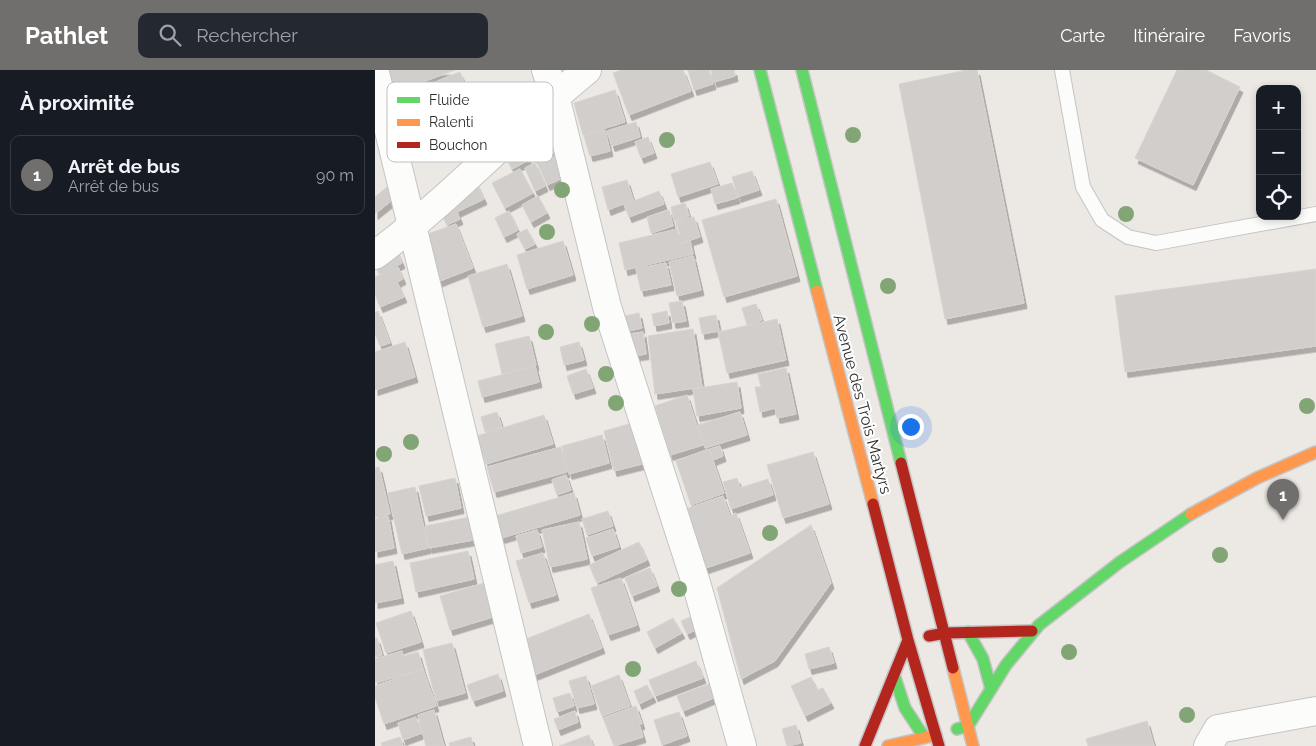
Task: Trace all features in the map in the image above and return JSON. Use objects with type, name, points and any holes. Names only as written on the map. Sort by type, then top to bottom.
[{"type":"main road","name":"Avenue des Trois Martyrs","points":[[760,70],[908,640],[938,740]]},
{"type":"main road","name":"Avenue des Trois Martyrs","points":[[802,70],[973,746]]},
{"type":"main road","points":[[888,746],[924,737],[938,740],[968,726],[991,689],[1032,632],[1064,603],[1139,546],[1277,466],[1316,452]]},
{"type":"main road","points":[[968,632],[981,650],[988,667],[991,689]]},
{"type":"main road","points":[[865,746],[908,640],[945,633],[1032,632]]},
{"type":"main road","points":[[894,675],[900,701],[908,718],[924,737]]},
{"type":"street","points":[[546,70],[550,82]]},
{"type":"street","points":[[555,96],[587,70]]},
{"type":"street","points":[[375,73],[387,123]]},
{"type":"street","points":[[553,90],[607,307],[697,586],[742,746]]},
{"type":"street","points":[[396,162],[538,746]]},
{"type":"street","points":[[375,255],[412,227],[483,162]]},
{"type":"street","points":[[1208,746],[1217,728],[1316,711]]},
{"type":"lane","points":[[1062,70],[1083,187],[1102,220],[1127,237],[1156,243],[1316,214]]},
{"type":"building","points":[[387,70],[455,70],[422,82],[391,82]]},
{"type":"building","points":[[622,70],[683,70],[691,91],[629,115],[613,73]]},
{"type":"building","points":[[688,70],[709,70],[713,84],[694,90]]},
{"type":"building","points":[[711,70],[734,70],[735,76],[714,82]]},
{"type":"building","points":[[967,70],[977,70],[1024,303],[945,319],[899,84]]},
{"type":"building","points":[[1177,70],[1206,70],[1240,87],[1193,185],[1135,158]]},
{"type":"building","points":[[460,72],[464,82],[435,82]]},
{"type":"building","points":[[615,90],[625,122],[583,135],[574,103]]},
{"type":"building","points":[[636,122],[640,137],[612,146],[607,131]]},
{"type":"building","points":[[553,129],[563,148],[553,154]]},
{"type":"building","points":[[605,130],[610,151],[590,156],[584,136]]},
{"type":"building","points":[[648,137],[654,153],[641,158],[635,142]]},
{"type":"building","points":[[558,155],[567,176],[547,185],[538,164],[553,162],[553,157]]},
{"type":"building","points":[[508,162],[525,162],[512,169]]},
{"type":"building","points":[[710,162],[718,184],[678,197],[671,174]]},
{"type":"building","points":[[535,163],[545,186],[535,191],[525,168]]},
{"type":"building","points":[[520,169],[533,193],[505,208],[492,183]]},
{"type":"building","points":[[752,171],[759,190],[738,197],[732,177]]},
{"type":"building","points":[[627,180],[633,200],[608,210],[602,187]]},
{"type":"building","points":[[476,182],[484,199],[457,212],[460,219],[447,225],[439,209]]},
{"type":"building","points":[[732,183],[737,198],[715,204],[711,189]]},
{"type":"building","points":[[388,186],[396,197],[375,214],[375,197]]},
{"type":"building","points":[[659,191],[664,204],[629,217],[624,205]]},
{"type":"building","points":[[538,196],[547,213],[531,222],[522,205]]},
{"type":"building","points":[[776,199],[797,276],[724,297],[702,220]]},
{"type":"building","points":[[685,203],[689,216],[674,221],[671,207]]},
{"type":"building","points":[[669,210],[673,226],[651,233],[647,217]]},
{"type":"building","points":[[509,211],[518,230],[504,237],[495,218]]},
{"type":"building","points":[[694,217],[700,237],[682,243],[676,221]]},
{"type":"building","points":[[456,224],[473,268],[435,283],[422,236]]},
{"type":"building","points":[[527,229],[535,244],[525,249],[517,234]]},
{"type":"building","points":[[677,229],[680,243],[690,241],[693,254],[625,270],[619,243]]},
{"type":"building","points":[[563,241],[573,275],[527,289],[517,255]]},
{"type":"building","points":[[396,249],[402,263],[379,274],[375,264]]},
{"type":"building","points":[[693,256],[701,290],[677,296],[669,262]]},
{"type":"building","points":[[666,263],[671,285],[641,291],[636,269]]},
{"type":"building","points":[[507,264],[522,316],[483,327],[468,276]]},
{"type":"building","points":[[398,267],[403,279],[397,282],[404,297],[380,307],[375,294],[375,277]]},
{"type":"building","points":[[1316,269],[1316,346],[1125,372],[1115,296]]},
{"type":"building","points":[[682,301],[686,321],[673,323],[669,303]]},
{"type":"building","points":[[756,304],[762,320],[747,325],[742,308]]},
{"type":"building","points":[[378,311],[390,343],[380,346],[375,334],[375,313]]},
{"type":"building","points":[[667,311],[669,323],[654,326],[652,314]]},
{"type":"building","points":[[639,313],[642,328],[628,331],[625,316]]},
{"type":"building","points":[[716,315],[719,331],[702,334],[699,318]]},
{"type":"building","points":[[777,319],[786,360],[727,373],[718,332]]},
{"type":"building","points":[[693,329],[702,387],[655,394],[648,336]]},
{"type":"building","points":[[643,332],[646,354],[633,356],[629,334]]},
{"type":"building","points":[[529,336],[536,365],[502,374],[495,344]]},
{"type":"building","points":[[405,342],[415,377],[375,390],[375,352]]},
{"type":"building","points":[[579,342],[584,360],[564,365],[560,347]]},
{"type":"building","points":[[535,366],[539,382],[482,397],[478,381]]},
{"type":"building","points":[[786,368],[796,414],[777,418],[775,408],[760,412],[755,387],[761,387],[758,374]]},
{"type":"building","points":[[586,369],[593,388],[573,394],[567,376]]},
{"type":"building","points":[[737,382],[741,408],[697,416],[693,389]]},
{"type":"building","points":[[687,395],[703,445],[670,455],[655,406]]},
{"type":"building","points":[[497,412],[502,427],[485,432],[481,417]]},
{"type":"building","points":[[740,412],[747,435],[705,448],[698,425]]},
{"type":"building","points":[[544,415],[553,444],[486,464],[477,436]]},
{"type":"building","points":[[636,422],[646,463],[614,471],[604,431]]},
{"type":"building","points":[[602,435],[609,463],[569,474],[562,446]]},
{"type":"building","points":[[720,446],[723,456],[713,460],[710,449]]},
{"type":"building","points":[[561,447],[567,472],[494,492],[487,467]]},
{"type":"building","points":[[709,449],[724,493],[691,505],[676,461]]},
{"type":"building","points":[[813,452],[829,504],[783,518],[767,465]]},
{"type":"building","points":[[379,467],[390,514],[375,517],[375,468]]},
{"type":"building","points":[[566,475],[571,490],[557,495],[552,480]]},
{"type":"building","points":[[455,478],[461,508],[426,516],[419,486]]},
{"type":"building","points":[[737,478],[740,488],[768,479],[773,495],[731,509],[723,482]]},
{"type":"building","points":[[415,487],[428,548],[402,554],[388,493]]},
{"type":"building","points":[[574,493],[580,515],[498,539],[492,517]]},
{"type":"building","points":[[723,496],[730,516],[736,513],[750,553],[700,570],[680,511]]},
{"type":"building","points":[[608,511],[613,526],[587,535],[582,519]]},
{"type":"building","points":[[388,516],[394,548],[375,552],[375,519]]},
{"type":"building","points":[[475,516],[479,539],[429,548],[425,526]]},
{"type":"building","points":[[579,522],[587,559],[550,567],[542,530]]},
{"type":"building","points":[[811,525],[831,583],[775,661],[741,679],[717,588]]},
{"type":"building","points":[[613,529],[619,547],[592,556],[586,538]]},
{"type":"building","points":[[537,530],[542,547],[521,553],[516,536]]},
{"type":"building","points":[[639,542],[647,560],[597,583],[589,565]]},
{"type":"building","points":[[468,551],[474,579],[416,592],[410,563]]},
{"type":"building","points":[[543,553],[556,595],[529,603],[516,561]]},
{"type":"building","points":[[393,561],[401,598],[375,603],[375,565]]},
{"type":"building","points":[[650,568],[657,586],[632,596],[625,578]]},
{"type":"building","points":[[621,578],[637,625],[608,635],[591,588]]},
{"type":"building","points":[[484,583],[493,617],[450,630],[440,596]]},
{"type":"building","points":[[411,611],[421,642],[386,653],[376,623]]},
{"type":"building","points":[[589,614],[602,648],[534,675],[521,641]]},
{"type":"building","points":[[697,614],[702,627],[687,634],[681,621]]},
{"type":"building","points":[[673,618],[682,633],[655,648],[647,632]]},
{"type":"building","points":[[377,638],[382,655],[375,657],[375,639]]},
{"type":"building","points":[[452,643],[465,693],[436,701],[423,650]]},
{"type":"building","points":[[829,647],[834,663],[809,669],[805,654]]},
{"type":"building","points":[[402,651],[403,656],[418,652],[423,669],[375,683],[375,659]]},
{"type":"building","points":[[696,661],[703,678],[655,696],[649,680]]},
{"type":"building","points":[[423,669],[436,706],[384,724],[375,697],[375,686]]},
{"type":"building","points":[[498,674],[503,691],[473,701],[467,685]]},
{"type":"building","points":[[619,675],[630,706],[602,716],[591,686]]},
{"type":"building","points":[[586,676],[594,704],[577,708],[569,681]]},
{"type":"building","points":[[811,677],[817,690],[823,688],[831,703],[805,716],[791,686]]},
{"type":"building","points":[[711,683],[716,697],[683,711],[677,696]]},
{"type":"building","points":[[647,685],[653,697],[639,704],[634,691]]},
{"type":"building","points":[[570,693],[574,706],[557,712],[553,698]]},
{"type":"building","points":[[636,706],[642,724],[639,724],[643,737],[614,746],[603,718]]},
{"type":"building","points":[[434,710],[444,746],[426,746],[418,715]]},
{"type":"building","points":[[575,711],[578,722],[558,730],[554,719]]},
{"type":"building","points":[[679,712],[687,736],[662,745],[654,720]]},
{"type":"building","points":[[416,717],[422,733],[403,740],[398,723]]},
{"type":"building","points":[[1147,721],[1154,746],[1088,746],[1086,739]]},
{"type":"building","points":[[796,725],[801,743],[787,746],[782,729]]},
{"type":"building","points":[[589,735],[593,746],[559,746]]},
{"type":"building","points":[[400,737],[403,746],[382,746],[381,743]]},
{"type":"building","points":[[471,737],[473,746],[450,746],[449,743]]},
{"type":"traffic: fast","points":[[760,70],[817,291]]},
{"type":"traffic: fast","points":[[802,70],[901,463]]},
{"type":"traffic: fast","points":[[957,729],[968,726],[1006,665],[1039,625],[1120,562],[1191,514]]},
{"type":"traffic: fast","points":[[968,632],[983,659],[991,689]]},
{"type":"traffic: fast","points":[[894,675],[905,708],[924,737]]},
{"type":"traffic: slow","points":[[817,291],[873,504]]},
{"type":"traffic: slow","points":[[1191,514],[1257,478],[1316,452]]},
{"type":"traffic: slow","points":[[953,668],[973,746]]},
{"type":"traffic: slow","points":[[888,746],[936,735]]},
{"type":"traffic: jam","points":[[901,463],[953,668]]},
{"type":"traffic: jam","points":[[873,504],[908,640],[939,746]]},
{"type":"traffic: jam","points":[[929,636],[946,633],[1032,631]]},
{"type":"traffic: jam","points":[[865,746],[908,640]]},
{"type":"place","name":"Arrêt de bus","points":[[1283,520]]}]
